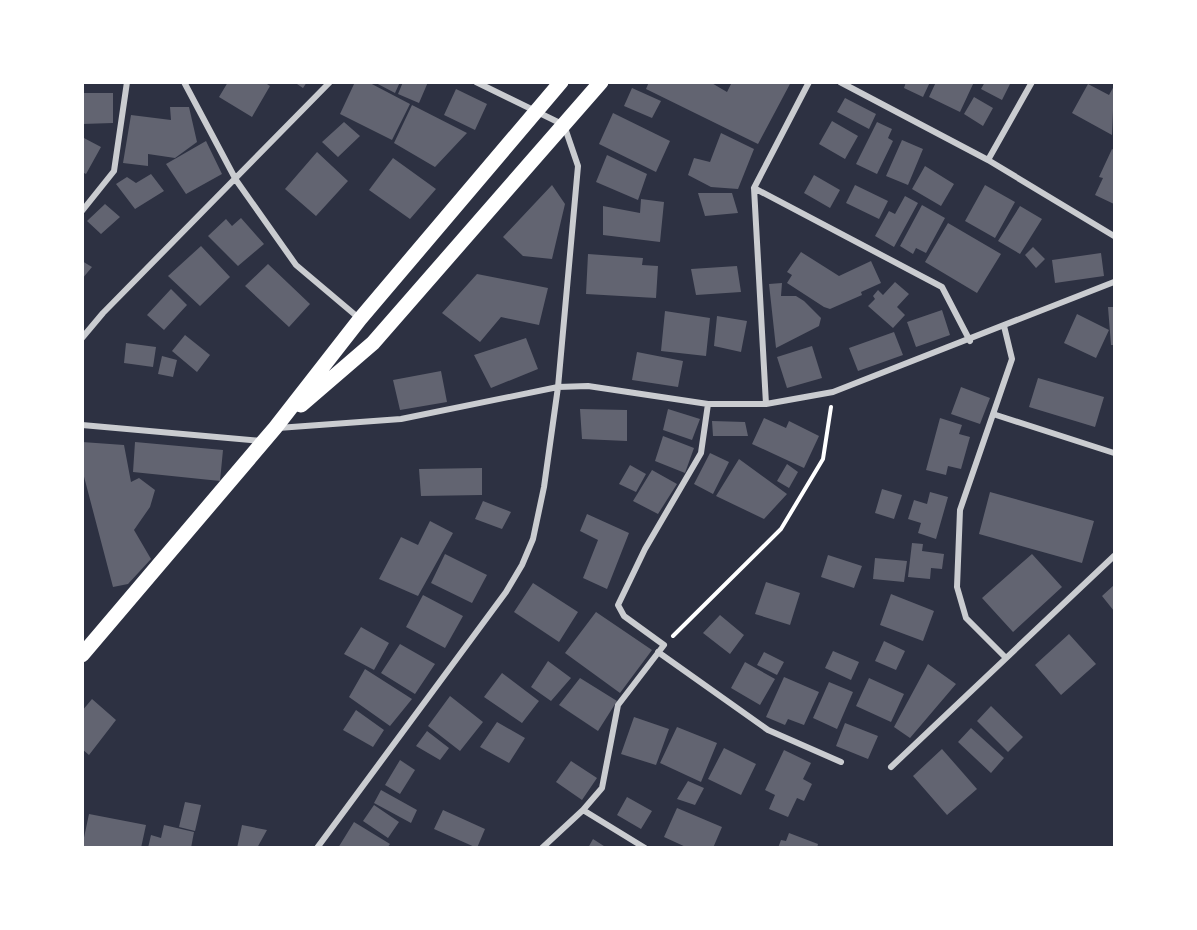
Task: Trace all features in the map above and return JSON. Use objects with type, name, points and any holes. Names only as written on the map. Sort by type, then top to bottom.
[{"type":"highway","points":[[82,655],[275,428],[360,319],[561,82]]},
{"type":"highway","points":[[275,428],[373,343],[601,82]]},
{"type":"street","points":[[82,211],[114,171],[127,82]]},
{"type":"street","points":[[184,82],[236,180],[296,265],[360,319]]},
{"type":"street","points":[[82,338],[103,313],[330,82]]},
{"type":"street","points":[[317,848],[506,592],[522,566],[533,539],[544,487],[558,387],[578,165],[564,125],[476,82]]},
{"type":"street","points":[[766,404],[754,188],[809,82]]},
{"type":"street","points":[[840,82],[988,160],[1114,236]]},
{"type":"street","points":[[988,160],[1032,82]]},
{"type":"street","points":[[754,188],[942,287],[970,341]]},
{"type":"street","points":[[275,428],[401,419],[558,387],[588,386],[708,404],[766,404],[833,392],[970,341],[1114,282]]},
{"type":"street","points":[[1005,326],[1012,359],[960,510],[957,587],[966,618],[1006,658]]},
{"type":"street","points":[[542,848],[550,837],[583,810],[602,788],[618,705],[664,645],[624,616],[618,605],[645,549],[701,453],[708,404]]},
{"type":"street","points":[[993,414],[1114,453]]},
{"type":"street","points":[[82,425],[263,441]]},
{"type":"street","points":[[891,767],[1114,556]]},
{"type":"street","points":[[658,652],[768,730],[841,762]]},
{"type":"street","points":[[583,810],[645,848]]},
{"type":"path","points":[[664,645],[781,529],[823,459],[833,392]]},
{"type":"building","points":[[228,82],[264,82],[270,86],[252,117],[219,97]]},
{"type":"building","points":[[294,82],[307,82],[303,88]]},
{"type":"building","points":[[355,82],[368,82],[410,104],[392,140],[340,114]]},
{"type":"building","points":[[374,82],[400,82],[395,93]]},
{"type":"building","points":[[403,82],[428,82],[419,103],[398,94]]},
{"type":"building","points":[[649,82],[710,82],[727,92],[732,82],[791,82],[758,144],[646,89]]},
{"type":"building","points":[[906,82],[930,82],[923,97],[904,88]]},
{"type":"building","points":[[936,82],[974,82],[960,112],[929,97]]},
{"type":"building","points":[[985,82],[1011,82],[1002,100],[981,89]]},
{"type":"building","points":[[1088,84],[1109,95],[1114,86],[1112,135],[1072,113]]},
{"type":"building","points":[[632,88],[661,101],[652,118],[624,106]]},
{"type":"building","points":[[456,89],[487,104],[475,130],[444,115]]},
{"type":"building","points":[[82,93],[113,93],[113,123],[82,124]]},
{"type":"building","points":[[974,97],[993,108],[983,126],[964,114]]},
{"type":"building","points":[[845,98],[876,114],[869,129],[837,112]]},
{"type":"building","points":[[412,105],[467,133],[435,167],[394,143]]},
{"type":"building","points":[[170,107],[189,107],[197,142],[175,158],[148,154],[148,166],[123,163],[131,115],[171,120]]},
{"type":"building","points":[[613,113],[670,141],[656,172],[599,144]]},
{"type":"building","points":[[832,121],[858,136],[845,159],[819,144]]},
{"type":"building","points":[[344,122],[360,136],[338,157],[322,142]]},
{"type":"building","points":[[877,122],[892,129],[888,138],[893,141],[877,174],[856,164]]},
{"type":"building","points":[[721,133],[754,149],[738,189],[711,187],[688,175],[694,158],[710,162]]},
{"type":"building","points":[[82,137],[101,147],[86,174],[82,172]]},
{"type":"building","points":[[902,140],[923,149],[908,185],[886,176]]},
{"type":"building","points":[[206,141],[222,174],[186,194],[166,164]]},
{"type":"building","points":[[1112,149],[1114,150],[1114,204],[1095,195],[1103,178],[1099,177]]},
{"type":"building","points":[[317,152],[348,181],[316,216],[285,189]]},
{"type":"building","points":[[607,155],[647,174],[638,200],[596,182]]},
{"type":"building","points":[[393,158],[436,189],[410,219],[369,190]]},
{"type":"building","points":[[925,166],[954,184],[941,206],[912,189]]},
{"type":"building","points":[[151,174],[164,191],[135,209],[116,184],[127,177],[136,183]]},
{"type":"building","points":[[814,175],[840,190],[830,208],[804,193]]},
{"type":"building","points":[[552,185],[565,204],[552,259],[523,256],[503,237]]},
{"type":"building","points":[[855,185],[888,201],[879,219],[846,203]]},
{"type":"building","points":[[985,185],[1015,202],[995,238],[965,221]]},
{"type":"building","points":[[698,193],[732,193],[738,213],[705,216]]},
{"type":"building","points":[[905,196],[918,203],[894,247],[875,236],[889,211],[895,214]]},
{"type":"building","points":[[641,199],[664,202],[660,242],[603,235],[603,206],[640,213]]},
{"type":"building","points":[[105,204],[120,217],[101,234],[87,221]]},
{"type":"building","points":[[922,205],[945,218],[926,253],[916,248],[913,254],[900,246]]},
{"type":"building","points":[[1020,206],[1042,219],[1020,254],[998,241]]},
{"type":"building","points":[[241,218],[264,244],[238,266],[208,236],[226,219],[232,226]]},
{"type":"building","points":[[948,223],[1001,254],[977,293],[925,262]]},
{"type":"building","points":[[201,246],[230,277],[200,306],[168,276]]},
{"type":"building","points":[[1033,247],[1045,259],[1036,268],[1025,255]]},
{"type":"building","points":[[801,252],[839,276],[871,261],[881,283],[861,292],[862,295],[830,309],[824,307],[787,283],[792,275],[787,272]]},
{"type":"building","points":[[1101,253],[1104,276],[1055,283],[1052,260]]},
{"type":"building","points":[[588,254],[643,258],[642,265],[658,266],[656,298],[586,294]]},
{"type":"building","points":[[82,261],[92,267],[82,279]]},
{"type":"building","points":[[268,264],[310,304],[289,327],[245,286]]},
{"type":"building","points":[[737,266],[741,292],[696,295],[691,269]]},
{"type":"building","points":[[477,274],[548,288],[539,325],[501,317],[480,342],[442,313]]},
{"type":"building","points":[[895,282],[909,294],[897,307],[905,315],[893,328],[868,306],[875,299],[873,296],[878,290],[883,295]]},
{"type":"building","points":[[782,283],[781,296],[796,296],[821,318],[819,326],[776,348],[769,284]]},
{"type":"building","points":[[171,289],[187,305],[164,330],[147,315]]},
{"type":"building","points":[[1108,307],[1114,307],[1114,345],[1111,345]]},
{"type":"building","points":[[942,310],[950,335],[916,347],[907,322]]},
{"type":"building","points":[[665,311],[710,318],[706,356],[661,351]]},
{"type":"building","points":[[1077,314],[1109,330],[1096,358],[1064,343]]},
{"type":"building","points":[[717,316],[747,321],[741,352],[714,346]]},
{"type":"building","points":[[894,332],[903,355],[858,371],[849,348]]},
{"type":"building","points":[[185,335],[210,355],[197,372],[172,351]]},
{"type":"building","points":[[526,338],[538,369],[491,388],[474,355]]},
{"type":"building","points":[[126,343],[156,347],[153,367],[124,363]]},
{"type":"building","points":[[812,346],[822,378],[787,388],[777,357]]},
{"type":"building","points":[[637,352],[683,361],[678,387],[632,380]]},
{"type":"building","points":[[162,356],[177,360],[173,377],[158,374]]},
{"type":"building","points":[[441,371],[447,402],[400,410],[393,380]]},
{"type":"building","points":[[1038,378],[1104,397],[1095,427],[1029,407]]},
{"type":"building","points":[[961,387],[990,398],[980,424],[951,414]]},
{"type":"building","points":[[580,409],[627,410],[627,441],[582,439]]},
{"type":"building","points":[[668,409],[700,419],[692,440],[663,430]]},
{"type":"building","points":[[764,418],[786,428],[789,421],[819,436],[804,468],[752,444]]},
{"type":"building","points":[[940,418],[962,425],[959,434],[970,437],[961,469],[948,466],[946,475],[926,470]]},
{"type":"building","points":[[712,421],[745,422],[748,436],[713,436]]},
{"type":"building","points":[[663,436],[694,448],[685,473],[655,461]]},
{"type":"building","points":[[82,442],[124,445],[131,482],[139,478],[155,490],[150,507],[134,530],[151,559],[128,584],[113,587],[82,469]]},
{"type":"building","points":[[135,442],[223,450],[220,481],[133,472]]},
{"type":"building","points":[[710,453],[729,462],[713,494],[694,484]]},
{"type":"building","points":[[739,459],[787,494],[764,519],[716,496]]},
{"type":"building","points":[[787,464],[798,472],[789,488],[777,481]]},
{"type":"building","points":[[630,465],[646,474],[636,492],[619,484]]},
{"type":"building","points":[[482,468],[482,495],[421,496],[419,469]]},
{"type":"building","points":[[652,470],[677,484],[658,514],[633,501]]},
{"type":"building","points":[[882,489],[902,495],[894,519],[875,513]]},
{"type":"building","points":[[930,492],[948,497],[936,539],[918,533],[921,523],[908,519],[914,500],[927,504]]},
{"type":"building","points":[[990,492],[1094,521],[1082,563],[979,534]]},
{"type":"building","points":[[483,501],[511,512],[502,529],[475,519]]},
{"type":"building","points":[[587,514],[629,533],[607,589],[583,578],[598,540],[580,531]]},
{"type":"building","points":[[430,521],[453,533],[418,596],[379,579],[401,537],[418,545]]},
{"type":"building","points":[[912,543],[923,544],[922,551],[944,554],[942,569],[931,568],[930,579],[908,577]]},
{"type":"building","points":[[445,554],[487,575],[472,603],[431,583]]},
{"type":"building","points":[[1032,554],[1062,587],[1013,632],[982,598]]},
{"type":"building","points":[[828,555],[862,566],[854,588],[821,577]]},
{"type":"building","points":[[875,558],[907,561],[904,582],[873,579]]},
{"type":"building","points":[[766,582],[800,593],[790,625],[755,614]]},
{"type":"building","points":[[533,583],[578,612],[559,642],[514,612]]},
{"type":"building","points":[[1114,585],[1114,611],[1102,596]]},
{"type":"building","points":[[891,594],[934,611],[923,641],[880,625]]},
{"type":"building","points":[[423,595],[463,616],[445,648],[406,627]]},
{"type":"building","points":[[596,612],[652,650],[620,693],[565,653]]},
{"type":"building","points":[[720,615],[744,635],[730,654],[703,633]]},
{"type":"building","points":[[361,627],[389,643],[374,670],[344,654]]},
{"type":"building","points":[[1069,634],[1096,664],[1061,695],[1035,665]]},
{"type":"building","points":[[884,641],[905,651],[896,670],[875,661]]},
{"type":"building","points":[[400,644],[435,664],[415,694],[381,673]]},
{"type":"building","points":[[833,651],[859,662],[851,680],[825,668]]},
{"type":"building","points":[[764,652],[784,662],[777,675],[757,665]]},
{"type":"building","points":[[548,661],[571,678],[551,701],[531,687]]},
{"type":"building","points":[[745,662],[775,679],[760,705],[731,688]]},
{"type":"building","points":[[928,664],[956,684],[910,738],[894,727]]},
{"type":"building","points":[[365,669],[412,699],[390,726],[349,697]]},
{"type":"building","points":[[502,673],[539,701],[522,723],[484,697]]},
{"type":"building","points":[[784,677],[819,692],[804,725],[788,719],[785,725],[766,717]]},
{"type":"building","points":[[580,678],[617,701],[598,731],[559,705]]},
{"type":"building","points":[[869,678],[904,694],[891,722],[856,706]]},
{"type":"building","points":[[829,682],[853,692],[837,729],[813,718]]},
{"type":"building","points":[[450,696],[483,722],[460,751],[428,726]]},
{"type":"building","points":[[92,699],[116,720],[89,755],[82,749],[82,711]]},
{"type":"building","points":[[991,706],[1023,737],[1008,752],[977,721]]},
{"type":"building","points":[[356,710],[384,730],[373,747],[343,730]]},
{"type":"building","points":[[634,717],[669,729],[656,765],[621,754]]},
{"type":"building","points":[[497,722],[525,738],[509,763],[480,747]]},
{"type":"building","points":[[845,723],[878,736],[868,759],[836,746]]},
{"type":"building","points":[[677,727],[717,743],[701,782],[660,763]]},
{"type":"building","points":[[971,728],[1004,758],[991,773],[958,742]]},
{"type":"building","points":[[427,731],[449,748],[440,760],[416,746]]},
{"type":"building","points":[[724,748],[756,764],[741,795],[708,779]]},
{"type":"building","points":[[942,749],[977,789],[947,815],[913,776]]},
{"type":"building","points":[[784,750],[811,763],[803,779],[812,784],[804,801],[797,798],[788,817],[769,809],[775,795],[765,790]]},
{"type":"building","points":[[400,760],[415,770],[400,794],[385,785]]},
{"type":"building","points":[[571,761],[597,778],[582,800],[556,782]]},
{"type":"building","points":[[688,781],[704,788],[695,805],[677,799]]},
{"type":"building","points":[[381,790],[417,810],[411,823],[374,803]]},
{"type":"building","points":[[627,797],[652,811],[641,829],[617,815]]},
{"type":"building","points":[[185,802],[201,805],[195,831],[179,827]]},
{"type":"building","points":[[374,805],[399,822],[388,838],[363,821]]},
{"type":"building","points":[[677,808],[722,827],[713,848],[688,848],[664,837]]},
{"type":"building","points":[[443,810],[485,829],[477,848],[434,829]]},
{"type":"building","points":[[89,814],[146,825],[141,848],[82,847]]},
{"type":"building","points":[[354,822],[390,844],[387,848],[338,848]]},
{"type":"building","points":[[164,825],[194,832],[191,848],[148,848],[151,835],[161,838]]},
{"type":"building","points":[[242,825],[267,830],[257,848],[237,848]]},
{"type":"building","points":[[789,833],[818,844],[817,848],[778,848],[781,840],[786,841]]},
{"type":"building","points":[[593,839],[607,848],[588,848]]}]
